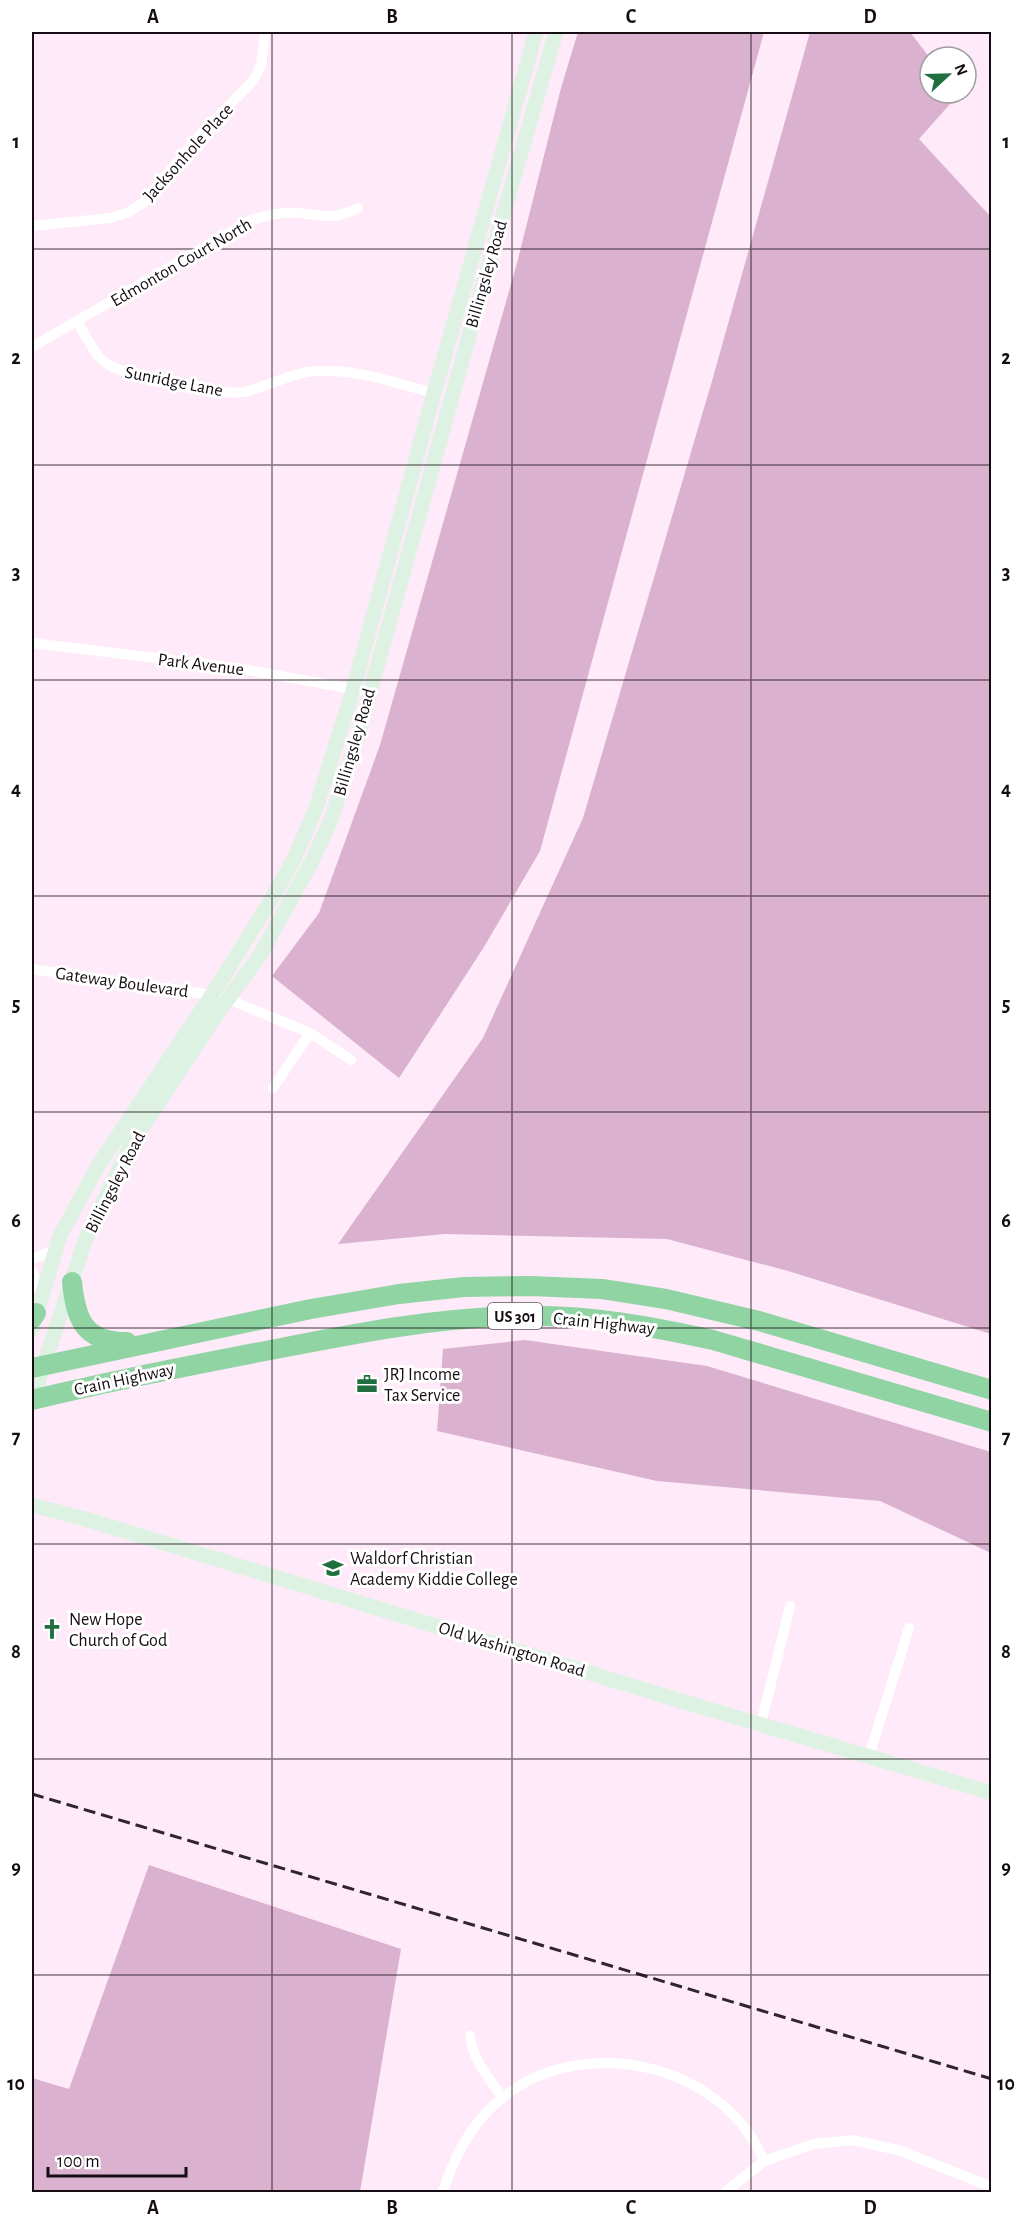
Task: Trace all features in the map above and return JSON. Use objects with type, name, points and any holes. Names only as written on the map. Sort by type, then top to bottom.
[{"type":"highway","points":[[72,1282],[78,1317],[92,1335],[105,1341],[147,1342]]},
{"type":"highway","name":"Crain Highway","points":[[38,1367],[147,1342],[311,1309],[431,1290],[492,1286],[591,1288],[666,1299],[749,1319],[992,1390]]},
{"type":"highway","name":"Crain Highway","points":[[32,1400],[189,1365],[360,1332],[452,1319],[521,1316],[611,1320],[704,1338],[992,1422]]},
{"type":"main road","name":"Billingsley Road","points":[[35,1314],[60,1236],[98,1166],[212,995],[271,900],[294,859],[316,808],[353,690],[536,32]]},
{"type":"main road","name":"Billingsley Road","points":[[32,1400],[38,1367],[72,1282],[86,1238],[131,1144],[260,955],[322,842],[331,820],[357,740],[556,32]]},
{"type":"main road","name":"Old Washington Road","points":[[32,1505],[992,1793]]},
{"type":"street","name":"Jacksonhole Place","points":[[32,226],[110,218],[129,212],[143,203],[200,136],[254,80],[261,65],[265,32]]},
{"type":"street","name":"Edmonton Court North","points":[[32,347],[251,220],[284,213],[327,218],[344,215],[358,208]]},
{"type":"street","name":"Sunridge Lane","points":[[78,322],[102,360],[117,371],[136,377],[221,392],[243,392],[315,371],[338,371],[357,373],[434,393]]},
{"type":"street","name":"Park Avenue","points":[[32,643],[237,668],[369,693]]},
{"type":"street","name":"Gateway Boulevard","points":[[32,969],[228,999],[310,1033],[351,1060]]},
{"type":"street","points":[[273,1088],[310,1033]]},
{"type":"street","points":[[32,1259],[55,1250]]},
{"type":"street","points":[[32,1271],[35,1314]]},
{"type":"street","points":[[761,1724],[790,1606]]},
{"type":"street","points":[[869,1756],[909,1628]]},
{"type":"street","points":[[470,2037],[479,2064],[503,2098]]},
{"type":"street","points":[[442,2193],[448,2174],[464,2142],[480,2121],[503,2098],[526,2083],[547,2074],[585,2065],[624,2065],[662,2071],[694,2084],[726,2107],[746,2128],[764,2161]]},
{"type":"street","points":[[725,2193],[764,2161],[814,2144],[852,2140],[898,2150],[992,2187]]},
{"type":"shaded area","points":[[578,32],[764,32],[540,851],[484,947],[399,1078],[272,976],[319,913],[380,745],[517,263],[561,88]]},
{"type":"shaded area","points":[[810,32],[910,32],[920,45],[918,45],[918,105],[949,105],[919,139],[991,217],[991,1334],[788,1271],[667,1239],[445,1234],[338,1244],[483,1038],[583,818],[712,381]]},
{"type":"shaded area","points":[[525,1340],[707,1366],[991,1452],[991,1553],[880,1501],[657,1481],[437,1431],[443,1349]]},
{"type":"shaded area","points":[[149,1865],[401,1949],[360,2192],[32,2192],[32,2078],[69,2089]]},
{"type":"railway","points":[[32,1794],[992,2079]]},
{"type":"place","name":"JRJ Income Tax Service","points":[[367,1384]]},
{"type":"place","name":"Waldorf Christian Academy Kiddie College","points":[[333,1568]]},
{"type":"place","name":"New Hope Church of God","points":[[52,1629]]}]
